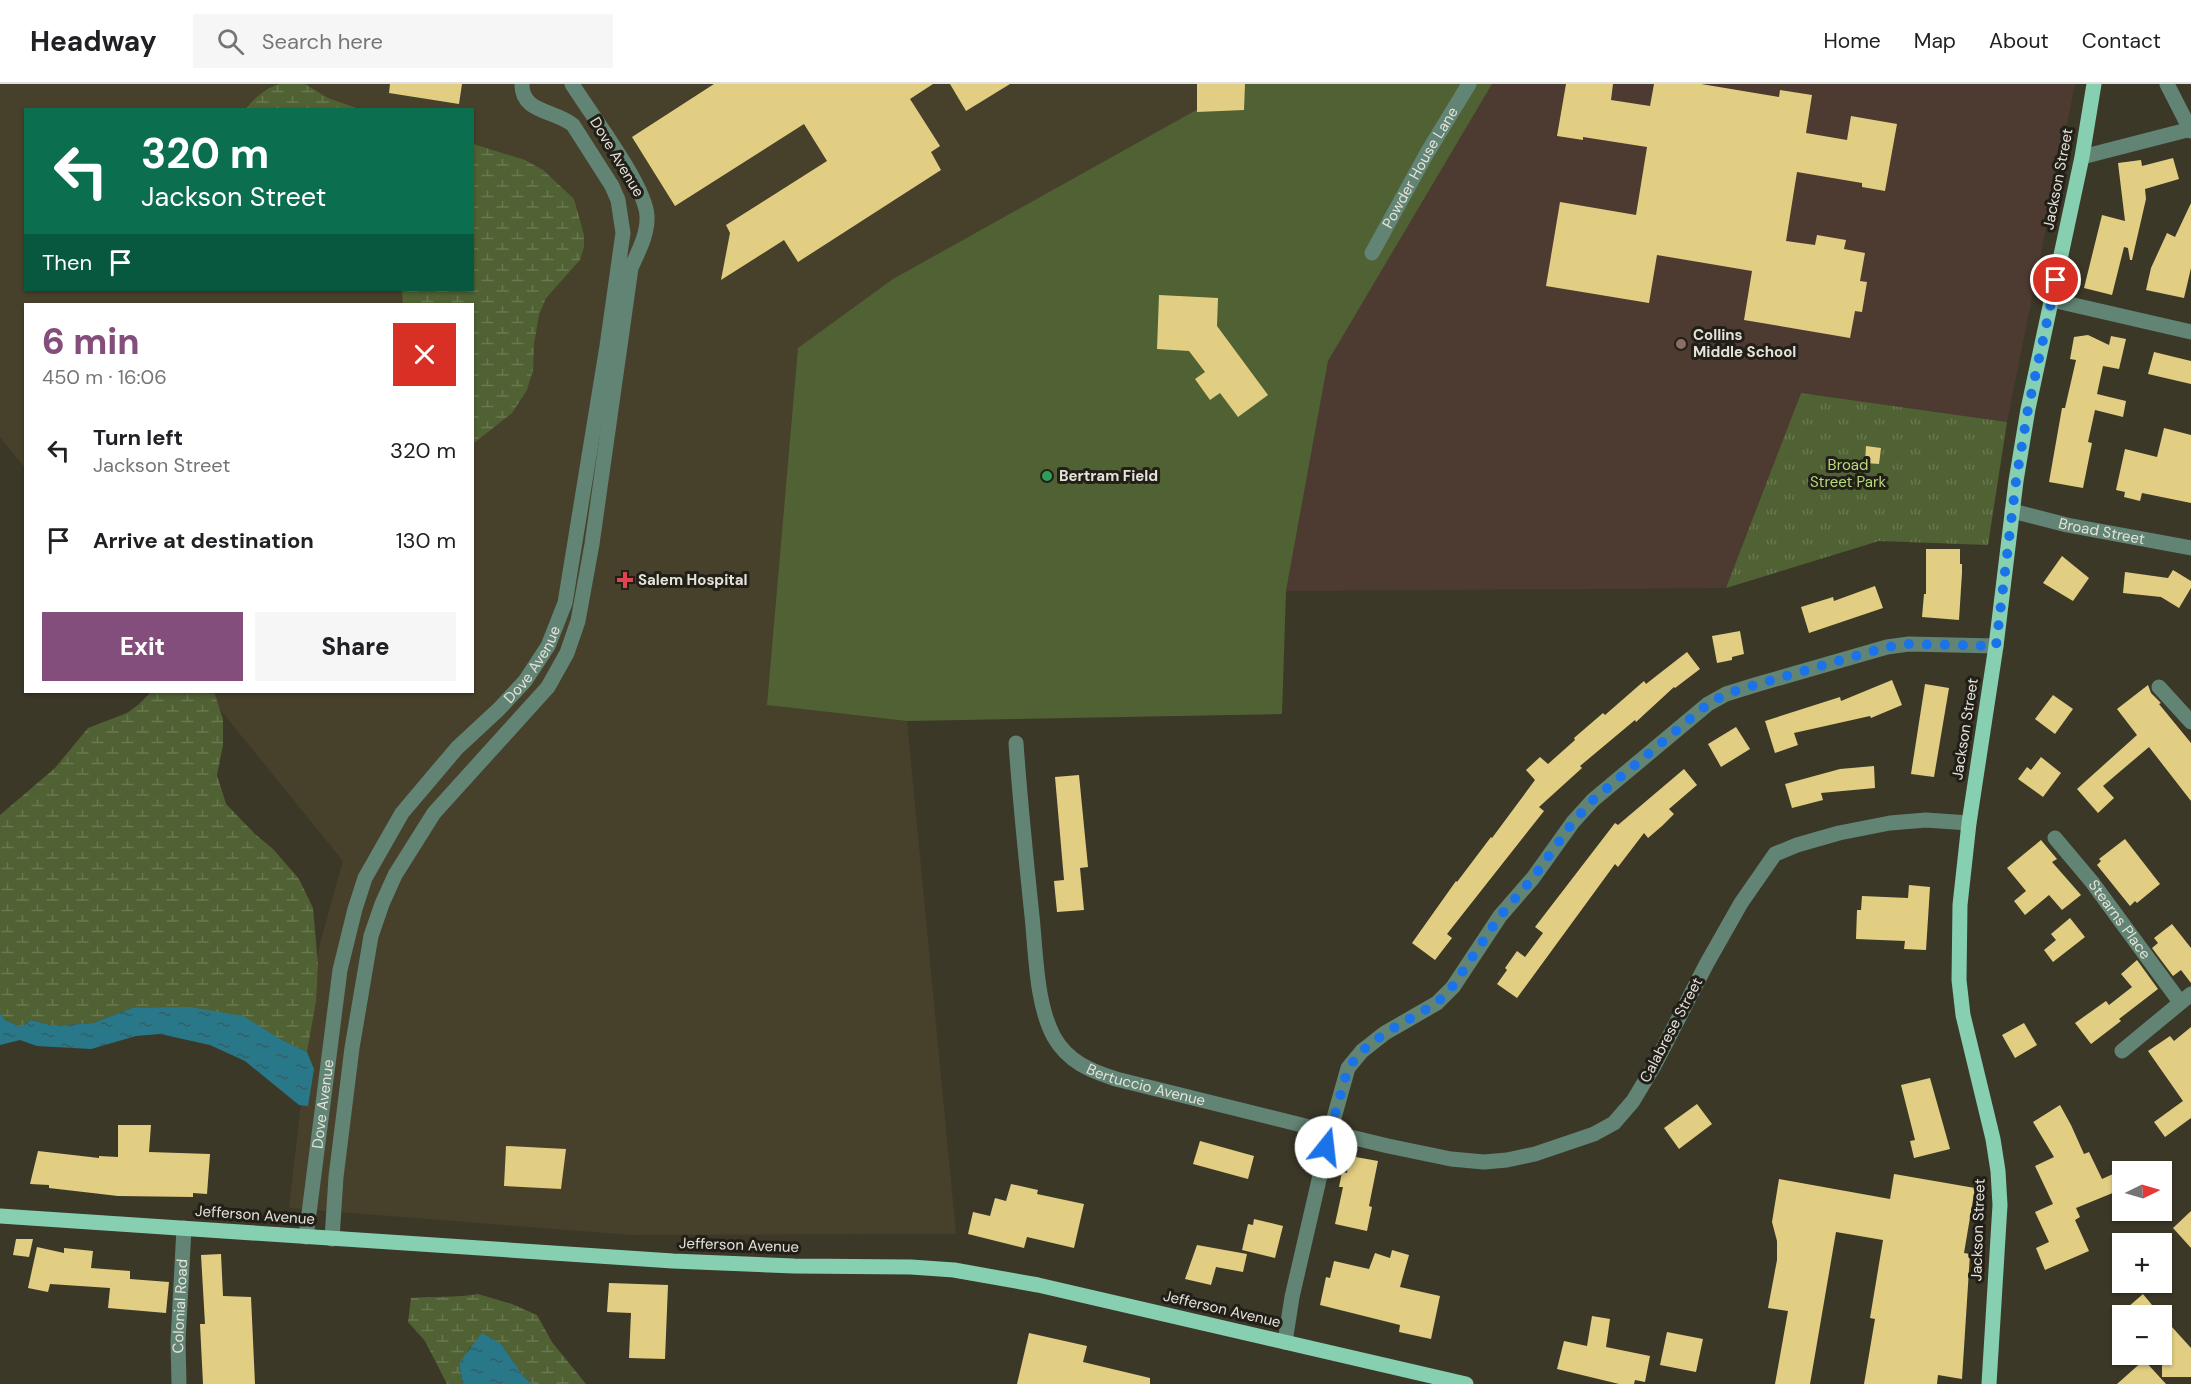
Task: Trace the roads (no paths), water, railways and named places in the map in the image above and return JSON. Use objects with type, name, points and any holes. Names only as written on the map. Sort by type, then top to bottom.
[{"type":"main road","name":"Jackson Street","points":[[1989,1384],[2000,1205],[1998,1171],[1994,1139],[1963,1015],[1959,980],[1960,904],[1969,823],[2028,409],[2082,157],[2094,84]]},
{"type":"main road","name":"Jefferson Avenue","points":[[0,1216],[674,1261],[954,1270],[1038,1285],[1466,1384]]},
{"type":"street","name":"Dove Avenue","points":[[306,1237],[340,970],[365,878],[402,813],[457,748],[500,709],[525,681],[548,646],[566,603],[607,346],[623,225],[618,200],[612,186],[573,125],[565,118],[529,104],[522,93],[522,84]]},
{"type":"street","name":"Dove Avenue","points":[[332,1239],[336,1177],[352,1048],[371,936],[382,904],[395,875],[434,813],[548,687],[567,653],[578,621],[592,544],[631,268],[647,228],[647,214],[640,191],[572,84]]},
{"type":"street","name":"Powder House Lane","points":[[1372,253],[1427,153],[1469,84]]},
{"type":"street","points":[[2082,157],[2191,130],[2167,84]]},
{"type":"street","points":[[2052,300],[2191,332]]},
{"type":"street","name":"Broad Street","points":[[2012,511],[2067,525],[2191,548]]},
{"type":"street","points":[[1285,1342],[1297,1275],[1330,1132],[1348,1068],[1362,1051],[1385,1033],[1437,1003],[1452,987],[1500,916],[1533,878],[1573,822],[1593,800],[1708,704],[1726,694],[1887,647],[1909,644],[1996,646]]},
{"type":"street","points":[[2159,687],[2191,722]]},
{"type":"street","name":"Bertuccio Avenue","points":[[1016,743],[1020,808],[1038,976],[1054,1037],[1068,1056],[1089,1071],[1116,1079],[1330,1132]]},
{"type":"street","name":"Calabrese Street","points":[[1330,1132],[1451,1159],[1484,1162],[1535,1154],[1594,1134],[1614,1123],[1633,1101],[1741,903],[1775,854],[1839,833],[1890,823],[1926,820],[1969,823]]},
{"type":"street","name":"Stearns Place","points":[[2055,838],[2186,998]]},
{"type":"street","points":[[2122,1052],[2186,998]]},
{"type":"street","name":"Colonial Road","points":[[179,1384],[178,1353],[184,1228]]},
{"type":"water","points":[[190,1007],[243,1016],[280,1039],[307,1052],[314,1069],[308,1106],[299,1105],[245,1061],[210,1045],[160,1034],[136,1036],[91,1049],[37,1046],[20,1040],[0,1045],[0,1013],[5,1020],[21,1027],[31,1020],[54,1026],[93,1023],[132,1008]]},
{"type":"water","points":[[482,1333],[501,1344],[525,1378],[533,1384],[463,1384],[459,1363]]},
{"type":"place","name":"Collins Middle School","points":[[1681,344]]},
{"type":"place","name":"Bertram Field","points":[[1047,476]]},
{"type":"place","name":"Salem Hospital","points":[[625,580]]},
{"type":"park label","name":"Broad Street Park","points":[[1848,474]]}]
